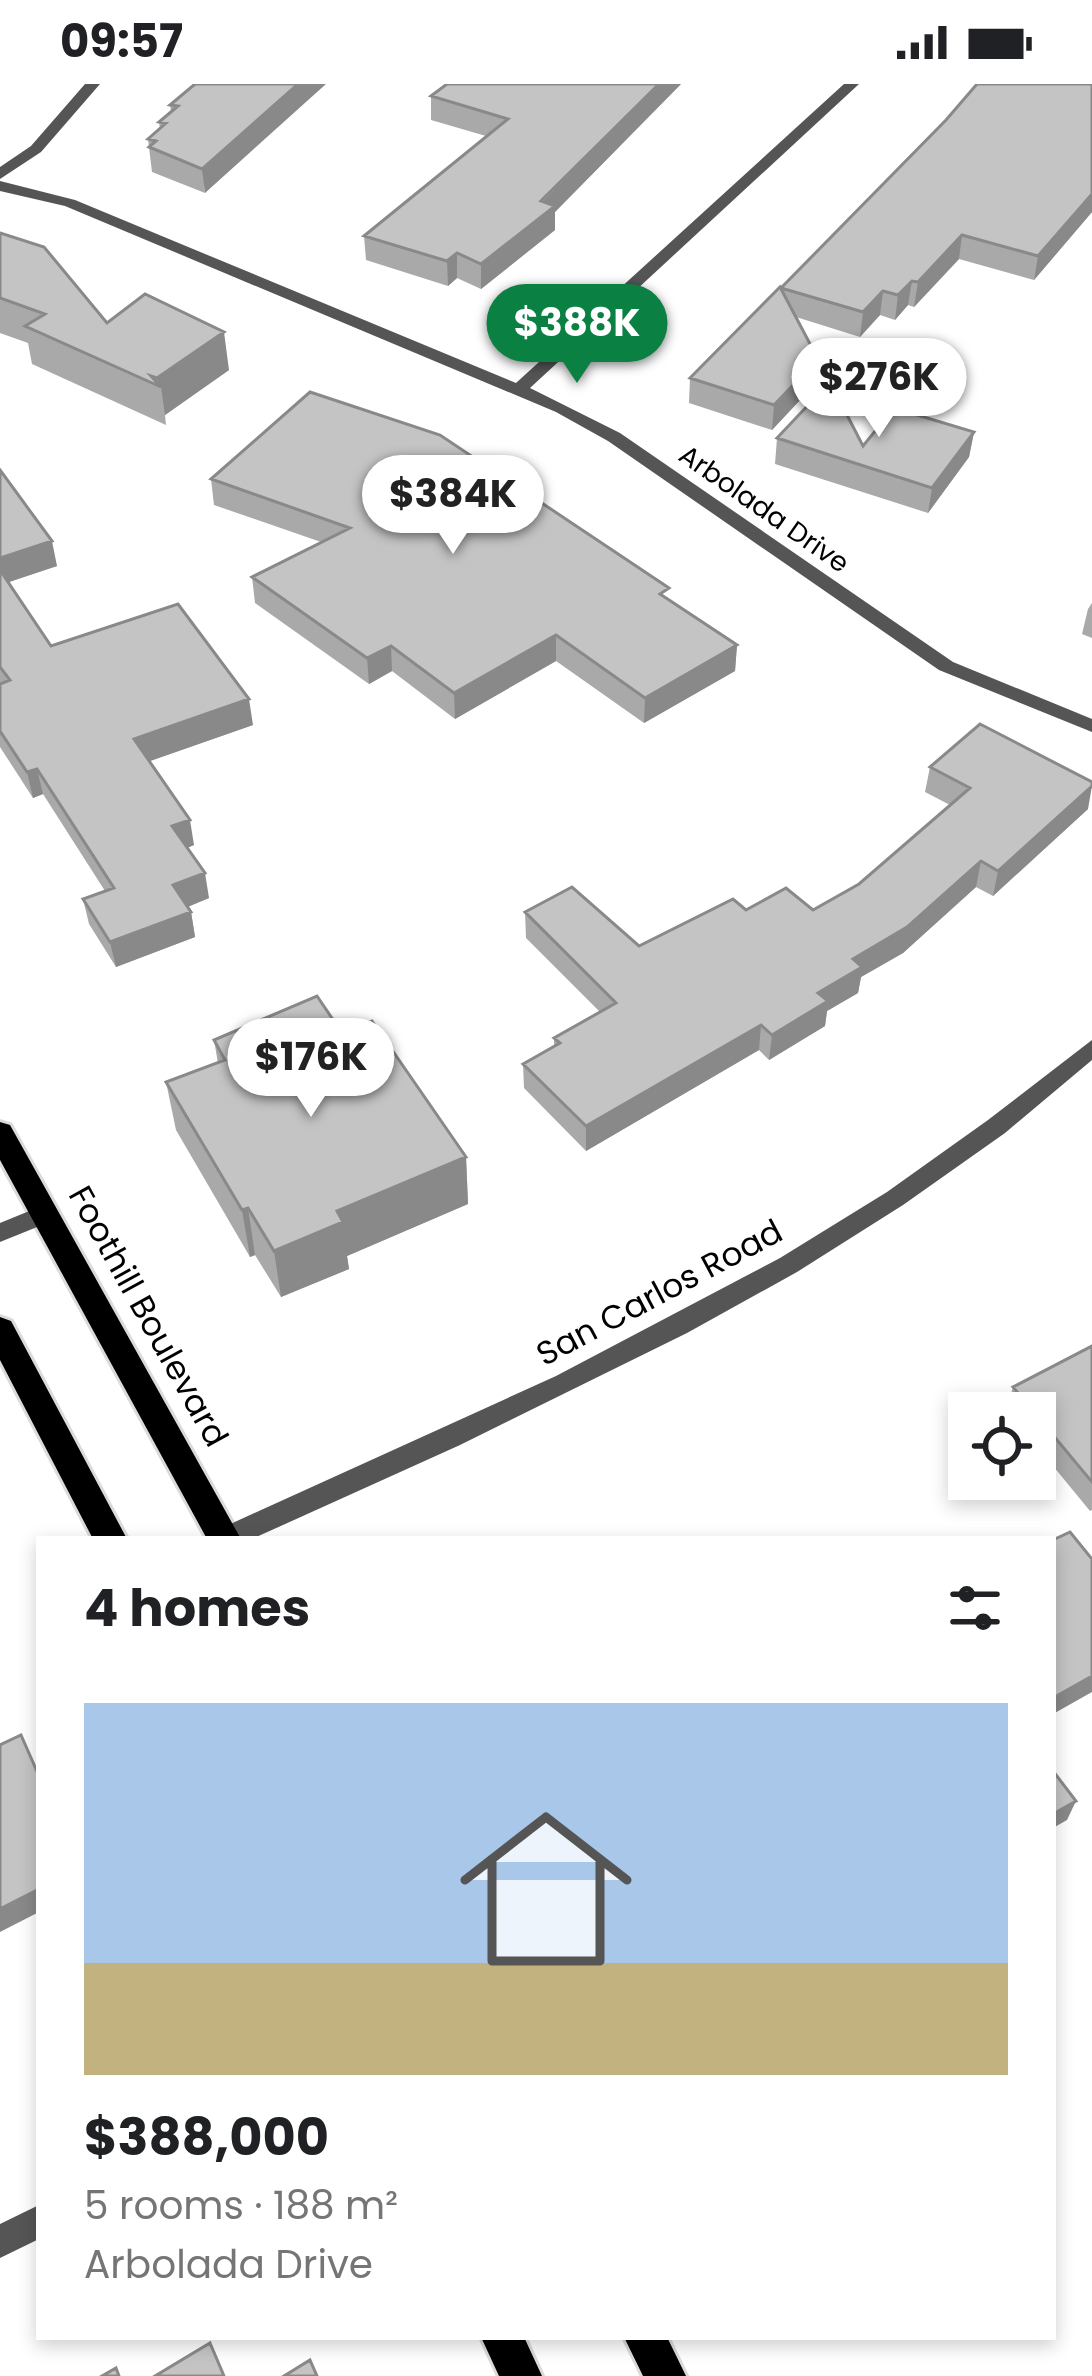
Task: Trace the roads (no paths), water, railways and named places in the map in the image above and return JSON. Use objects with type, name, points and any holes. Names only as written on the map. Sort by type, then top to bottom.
[{"type":"main road","name":"Foothill Boulevard","points":[[0,1133],[222,1536]]},
{"type":"main road","points":[[0,1330],[108,1536]]},
{"type":"main road","points":[[503,2340],[521,2376]]},
{"type":"main road","points":[[647,2340],[665,2376]]},
{"type":"street","points":[[0,174],[36,149],[93,84]]},
{"type":"street","points":[[519,389],[852,84]]},
{"type":"street","name":"Arbolada Drive","points":[[0,186],[70,203],[519,389],[614,437],[946,666],[1092,726]]},
{"type":"street","name":"San Carlos Road","points":[[230,1536],[640,1346],[871,1214],[976,1142],[1092,1048]]},
{"type":"street","points":[[0,1233],[44,1214]]},
{"type":"street","points":[[0,2242],[36,2223]]}]
